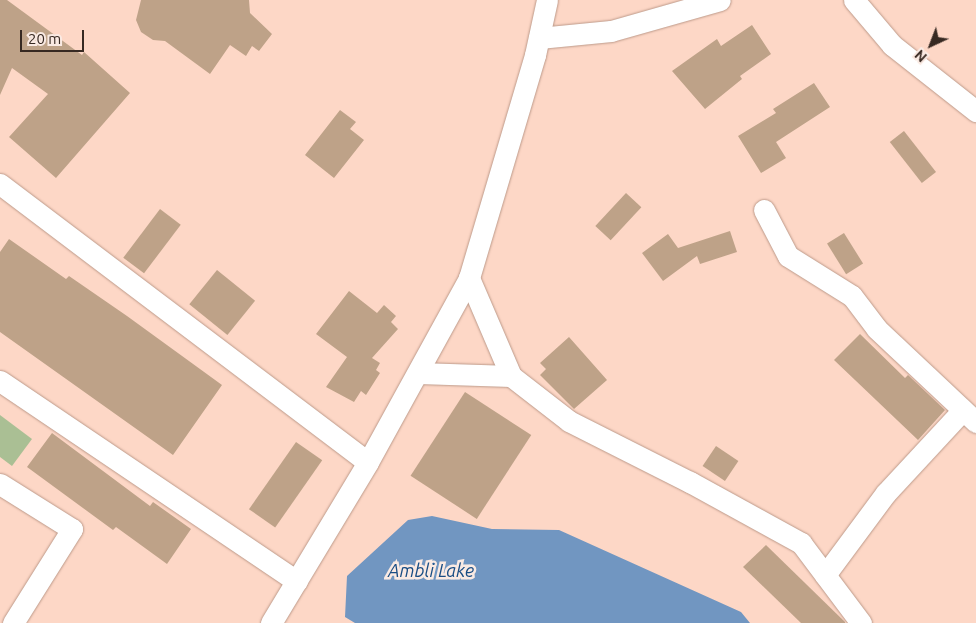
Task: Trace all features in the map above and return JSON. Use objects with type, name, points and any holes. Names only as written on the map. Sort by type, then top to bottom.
[{"type":"street","points":[[271,623],[368,462],[469,278],[539,38],[547,0]]},
{"type":"street","points":[[539,38],[611,32],[720,0]]},
{"type":"street","points":[[854,0],[892,45],[976,111]]},
{"type":"street","points":[[0,184],[368,462]]},
{"type":"street","points":[[764,210],[788,256],[852,296],[877,329],[969,416],[886,493],[825,575]]},
{"type":"street","points":[[469,278],[511,376],[569,421],[690,482],[801,543],[861,623]]},
{"type":"street","points":[[418,373],[511,376]]},
{"type":"street","points":[[0,381],[297,581]]},
{"type":"street","points":[[0,484],[72,529],[13,623]]},
{"type":"green space","points":[[0,415],[32,439],[12,466],[0,457]]},
{"type":"water","name":"Ambli Lake","points":[[432,516],[492,529],[559,530],[741,612],[750,623],[355,623],[345,617],[347,576],[408,520]]},
{"type":"building","points":[[0,0],[7,0],[82,55],[84,52],[130,93],[56,178],[9,137],[48,94],[12,68],[0,95]]},
{"type":"building","points":[[141,0],[249,0],[250,13],[272,34],[259,51],[252,46],[246,56],[230,45],[210,74],[165,41],[153,40],[141,32],[136,20]]},
{"type":"building","points":[[752,25],[771,54],[740,76],[742,79],[705,109],[672,71],[717,39],[721,46]]},
{"type":"building","points":[[814,83],[830,107],[776,142],[786,158],[761,173],[738,136],[776,113],[773,109]]},
{"type":"building","points":[[340,110],[356,122],[350,129],[364,140],[334,178],[305,155]]},
{"type":"building","points":[[904,131],[936,172],[922,183],[890,142]]},
{"type":"building","points":[[626,193],[641,207],[611,240],[595,226]]},
{"type":"building","points":[[160,209],[181,225],[144,273],[123,258]]},
{"type":"building","points":[[730,231],[737,252],[700,264],[697,256],[663,281],[642,253],[668,234],[678,248]]},
{"type":"building","points":[[844,233],[863,264],[846,274],[827,244]]},
{"type":"building","points":[[9,239],[66,279],[69,276],[222,385],[173,455],[0,332],[0,252]]},
{"type":"building","points":[[217,270],[255,301],[227,335],[189,304]]},
{"type":"building","points":[[349,291],[377,313],[384,305],[396,316],[391,322],[398,329],[372,358],[380,363],[376,370],[380,373],[366,395],[361,391],[354,402],[326,387],[347,357],[316,334]]},
{"type":"building","points":[[860,334],[905,378],[908,375],[945,410],[918,440],[834,360]]},
{"type":"building","points":[[569,337],[607,380],[574,409],[540,375],[546,369],[540,363]]},
{"type":"building","points":[[465,392],[531,435],[477,519],[411,476]]},
{"type":"building","points":[[52,433],[150,506],[153,502],[191,529],[167,564],[116,527],[113,530],[27,467]]},
{"type":"building","points":[[296,442],[322,460],[275,528],[249,509]]},
{"type":"building","points":[[716,446],[738,461],[725,481],[703,466]]},
{"type":"building","points":[[766,545],[845,623],[801,623],[743,567]]}]
